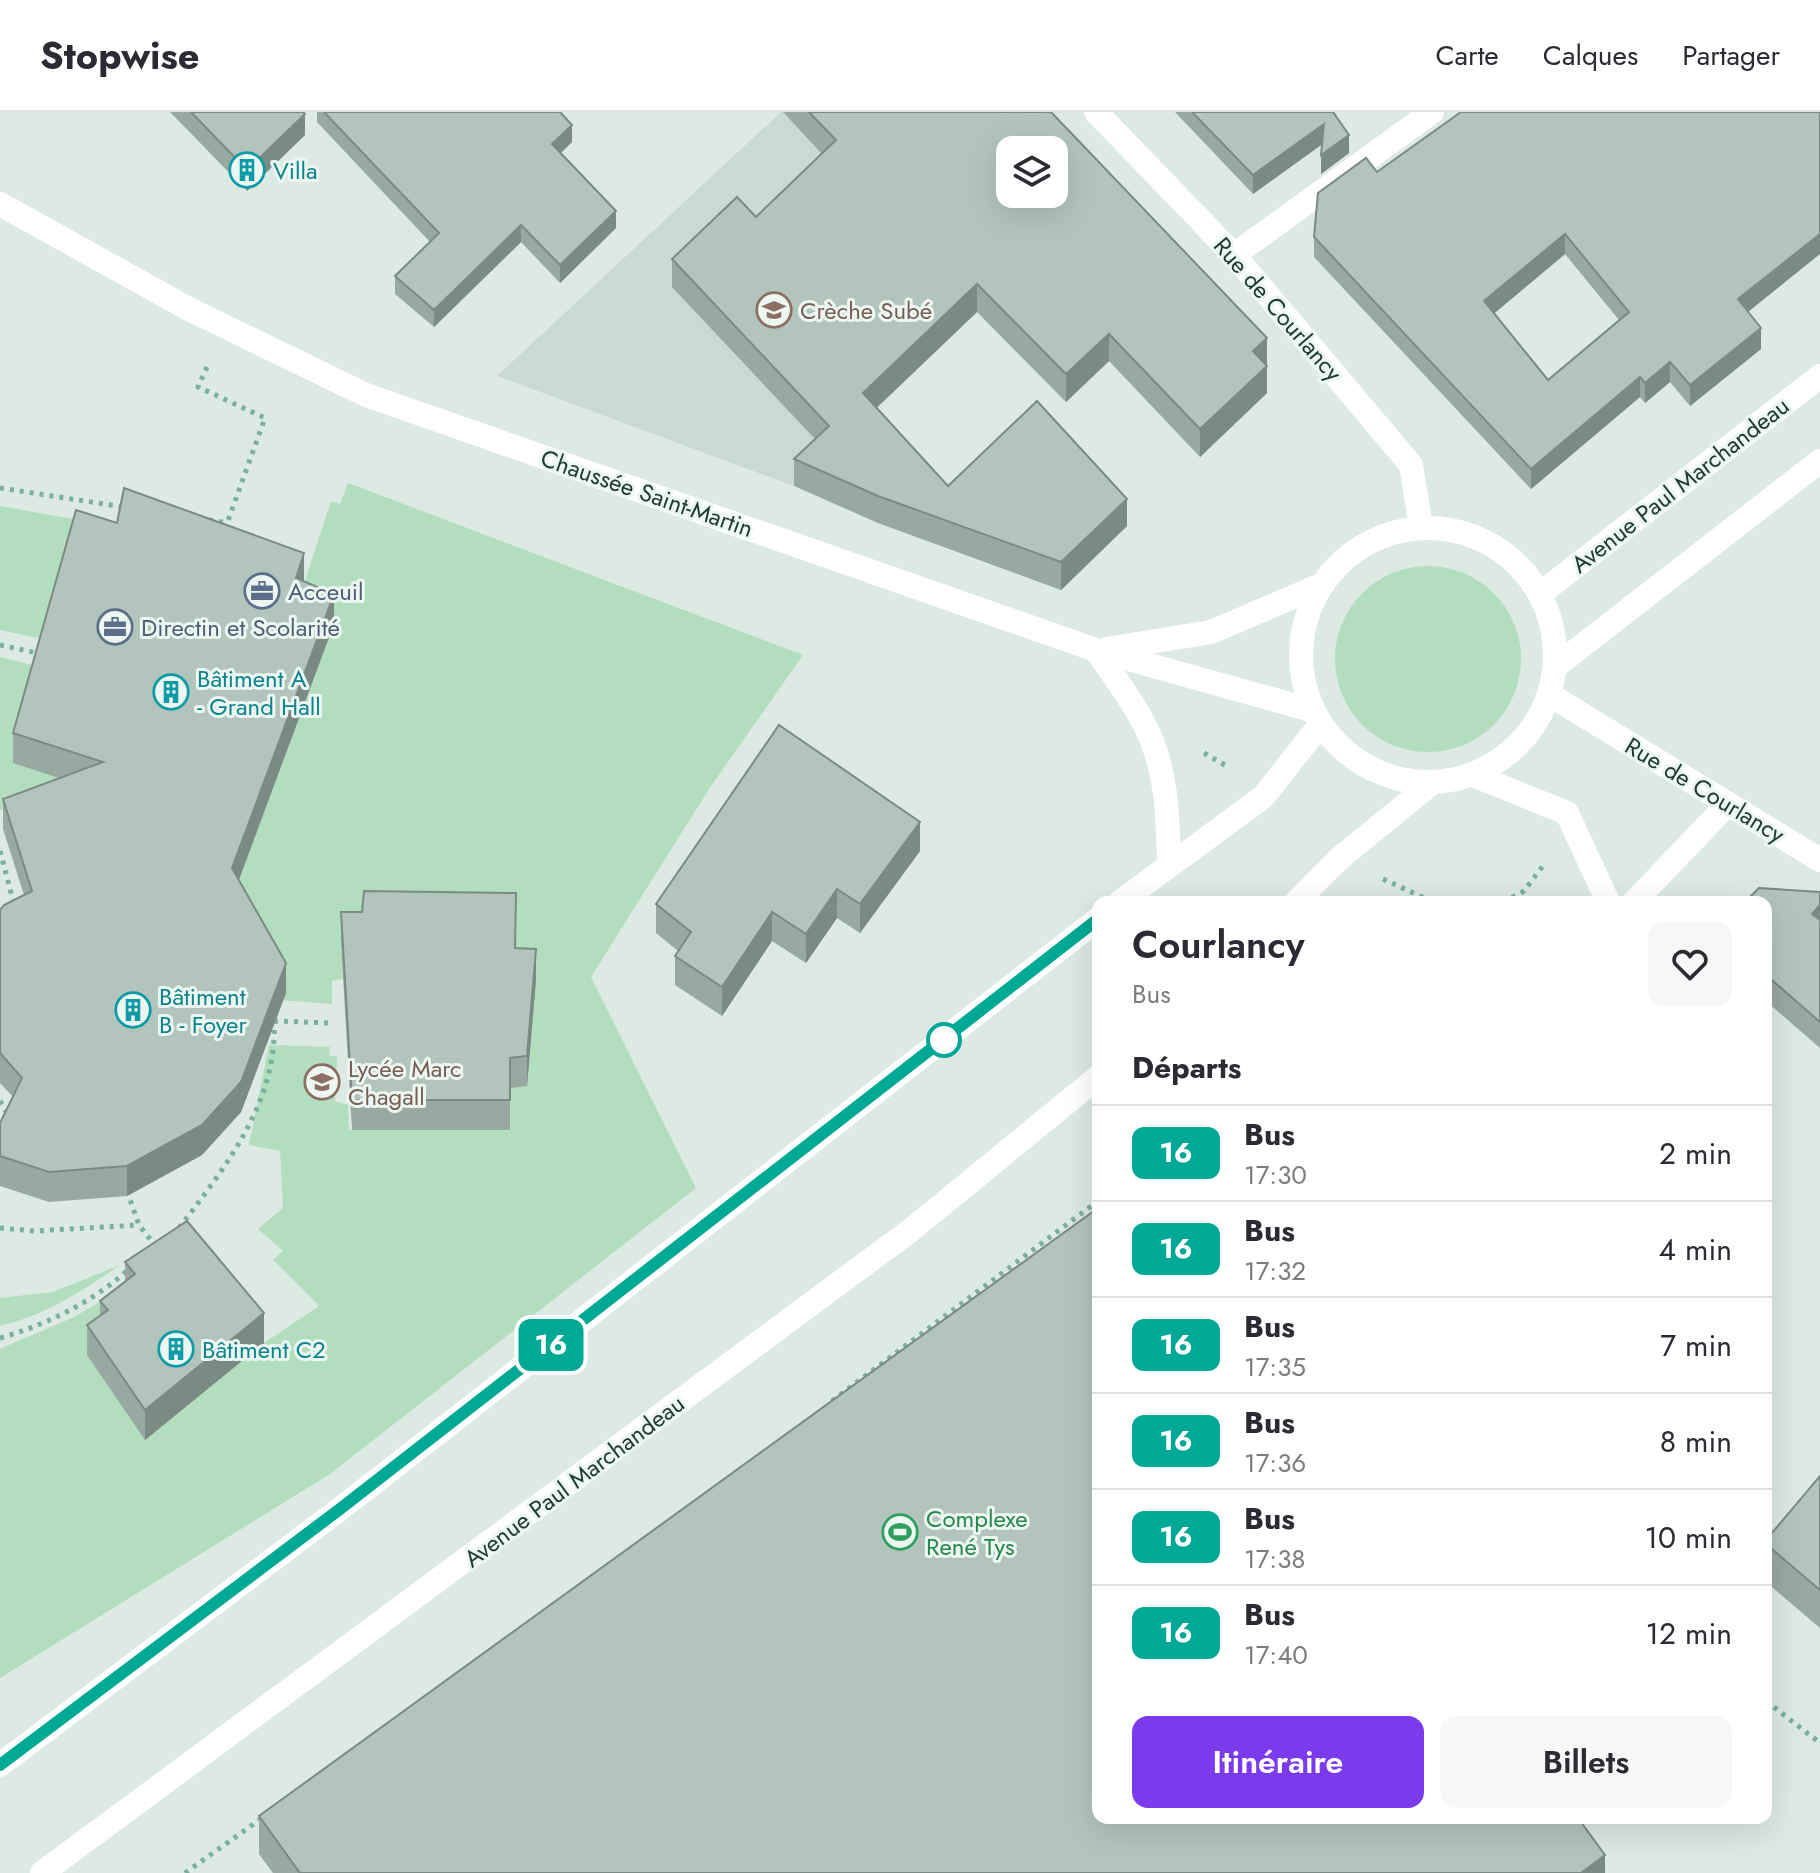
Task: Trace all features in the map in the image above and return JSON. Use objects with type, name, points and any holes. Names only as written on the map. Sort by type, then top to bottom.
[{"type":"street","name":"Rue de Courlancy","points":[[1096,112],[1234,255],[1411,465],[1421,527]]},
{"type":"street","points":[[1234,255],[1432,112]]},
{"type":"street","name":"Chaussée Saint-Martin","points":[[0,204],[225,326],[366,395],[1096,650],[1211,632],[1321,585]]},
{"type":"street","name":"Avenue Paul Marchandeau","points":[[1540,594],[1820,376]]},
{"type":"street","points":[[1556,666],[1820,461]]},
{"type":"street","points":[[1421,527],[1457,530],[1491,544],[1519,565],[1540,594],[1554,629],[1556,666],[1550,695],[1521,743],[1473,775],[1432,783],[1398,779],[1367,768],[1339,748],[1315,717],[1300,659],[1305,621],[1321,585],[1347,555],[1382,536],[1421,527]]},
{"type":"street","points":[[1096,650],[1315,717]]},
{"type":"street","points":[[1096,650],[1145,724],[1157,757],[1167,801],[1169,863]]},
{"type":"street","name":"Rue de Courlancy","points":[[1550,695],[1820,860]]},
{"type":"street","points":[[1128,896],[1263,797],[1315,717]]},
{"type":"street","points":[[1473,775],[1567,813],[1605,896]]},
{"type":"street","points":[[1302,896],[1351,849],[1432,783]]},
{"type":"street","points":[[1640,896],[1728,804]]},
{"type":"street","points":[[0,1765],[340,1509],[1092,924]]},
{"type":"street","name":"Avenue Paul Marchandeau","points":[[42,1873],[911,1230],[1092,1082]]},
{"type":"path","points":[[223,536],[265,418],[198,387],[225,326]]},
{"type":"path","points":[[0,488],[133,508]]},
{"type":"path","points":[[196,518],[228,523]]},
{"type":"path","points":[[0,645],[44,655]]},
{"type":"path","points":[[0,851],[17,915]]},
{"type":"path","points":[[169,1235],[179,1228],[231,1160],[270,1080],[274,1007]]},
{"type":"path","points":[[265,1021],[331,1023]]},
{"type":"path","points":[[0,1101],[9,1114],[4,1122]]},
{"type":"path","points":[[127,1191],[139,1225],[157,1244],[161,1254]]},
{"type":"path","points":[[830,1402],[1092,1206]]},
{"type":"path","points":[[0,1228],[34,1231],[139,1225]]},
{"type":"path","points":[[148,1252],[157,1244]]},
{"type":"path","points":[[0,1338],[42,1326],[106,1289],[129,1268]]},
{"type":"path","points":[[1772,1706],[1820,1743]]},
{"type":"path","points":[[185,1873],[265,1816]]},
{"type":"shaded area","name":"Crèche Subé","points":[[781,112],[1023,112],[1047,136],[996,136],[996,208],[1047,208],[863,421],[794,486],[497,376]]},
{"type":"shaded area","name":"Crèche Subé","points":[[1068,158],[1080,170],[1068,184]]},
{"type":"green space","points":[[348,483],[803,655],[709,789],[591,977],[696,1188],[330,1474],[0,1678],[0,1349],[74,1317],[118,1291],[264,1343],[319,1306],[273,1260],[283,1251],[258,1229],[283,1208],[280,1151],[249,1145],[269,1045],[330,1047],[329,1056],[337,1056],[335,1101],[348,1105],[349,1130],[510,1130],[341,942],[343,979],[332,981],[332,1004],[266,999],[223,883],[253,841],[334,625],[296,608],[331,501],[340,504]]},
{"type":"green space","points":[[0,506],[122,528],[48,640],[0,630]]},
{"type":"green space","points":[[1428,566],[1464,573],[1494,593],[1514,623],[1521,659],[1514,695],[1494,725],[1464,745],[1428,752],[1392,745],[1362,725],[1342,695],[1335,659],[1342,623],[1362,593],[1392,573]]},
{"type":"green space","points":[[0,657],[40,667],[107,794],[49,799],[0,810]]},
{"type":"green space","points":[[120,1265],[48,1309],[0,1326],[0,1298],[53,1292]]},
{"type":"building","points":[[191,112],[303,112],[305,114],[247,170]]},
{"type":"building","points":[[324,112],[560,112],[572,125],[552,144],[616,211],[560,265],[521,225],[434,310],[395,276],[439,233]]},
{"type":"building","points":[[809,112],[1051,112],[1267,338],[1253,351],[1267,366],[1200,429],[1109,334],[1066,374],[977,284],[863,393],[948,486],[1037,401],[1127,499],[1061,562],[878,496],[794,459],[829,426],[672,259],[737,197],[756,217],[836,140]]},
{"type":"building","points":[[1192,112],[1333,112],[1349,135],[1321,155],[1324,124],[1253,175]]},
{"type":"building","points":[[1461,112],[1820,112],[1820,234],[1738,299],[1761,328],[1690,385],[1670,362],[1645,383],[1640,377],[1531,469],[1314,237],[1318,193],[1366,158],[1377,172]],"holes":[[[1565,234],[1629,312],[1548,380],[1484,301]]]},
{"type":"building","points":[[124,488],[304,553],[296,578],[334,594],[232,868],[286,963],[241,1082],[202,1125],[127,1166],[49,1172],[0,1156],[0,1123],[22,1078],[0,1053],[0,910],[32,891],[3,799],[103,762],[13,733],[76,510],[117,523]]},
{"type":"building","points":[[779,725],[920,822],[860,904],[837,889],[806,934],[772,912],[722,987],[675,956],[691,932],[656,904]]},
{"type":"building","points":[[1759,888],[1820,892],[1820,905],[1812,914],[1820,920],[1820,1022],[1772,980],[1772,896],[1751,896]]},
{"type":"building","points":[[364,891],[516,893],[515,948],[536,949],[527,1056],[510,1058],[510,1100],[352,1100],[341,912],[362,912]]},
{"type":"building","name":"Complexe René Tys","points":[[1092,1212],[1092,1824],[1582,1824],[1605,1855],[1581,1873],[300,1873],[259,1816]]},
{"type":"building","name":"Bâtiment C2","points":[[187,1221],[264,1313],[145,1410],[87,1325],[108,1310],[100,1301],[135,1274],[125,1262]]},
{"type":"building","points":[[1820,1476],[1820,1590],[1772,1549],[1772,1533]]},
{"type":"bus line","name":"16","points":[[0,1765],[340,1509],[1092,924]]},
{"type":"place","name":"Villa","points":[[247,170]]},
{"type":"place","name":"Crèche Subé","points":[[774,310]]},
{"type":"place","name":"Acceuil","points":[[262,591]]},
{"type":"place","name":"Directin et Scolarité","points":[[115,627]]},
{"type":"place","name":"Bâtiment A - Grand Hall","points":[[171,692]]},
{"type":"place","name":"Bâtiment B - Foyer","points":[[133,1010]]},
{"type":"place","name":"Lycée Marc Chagall","points":[[322,1082]]},
{"type":"place","name":"Bâtiment C2","points":[[176,1349]]},
{"type":"place","name":"Complexe René Tys","points":[[900,1532]]}]
